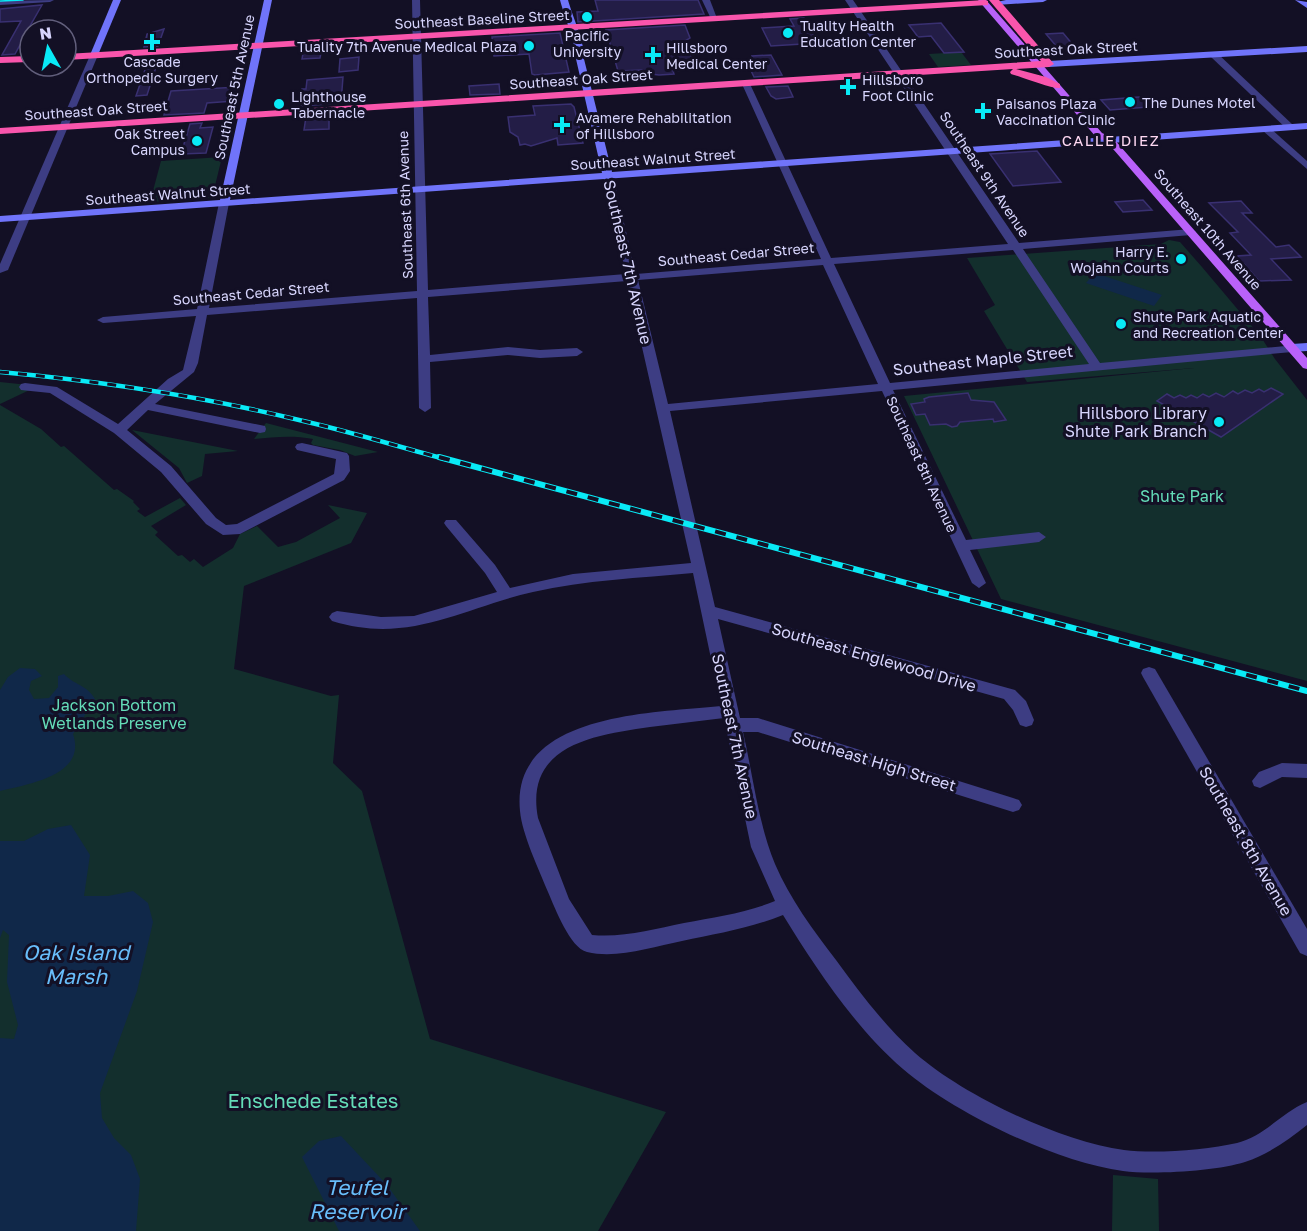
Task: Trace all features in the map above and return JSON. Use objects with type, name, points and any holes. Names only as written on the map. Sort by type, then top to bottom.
[{"type":"highway","points":[[957,5],[967,0]]},
{"type":"highway","name":"Southeast Baseline Street","points":[[78,56],[989,2]]},
{"type":"highway","name":"Southeast 10th Avenue","points":[[989,2],[1049,64]]},
{"type":"highway","points":[[0,60],[18,59]]},
{"type":"highway","name":"Southeast Oak Street","points":[[0,131],[1049,64]]},
{"type":"highway","points":[[989,69],[1023,73],[1056,86]]},
{"type":"main road","name":"Southeast 10th Avenue","points":[[989,2],[1056,86],[1099,135],[1110,140],[1307,365]]},
{"type":"main road","name":"Southeast 10th Avenue","points":[[1049,64],[1112,134],[1110,140]]},
{"type":"street","points":[[0,3],[50,0]]},
{"type":"street","points":[[3,270],[117,0]]},
{"type":"street","name":"Southeast 5th Avenue","points":[[118,430],[188,372],[268,0]]},
{"type":"street","name":"Southeast 6th Avenue","points":[[416,0],[425,408]]},
{"type":"street","name":"Southeast 7th Avenue","points":[[564,0],[581,50],[580,59],[662,408],[760,847],[770,876],[785,906],[853,1000],[911,1063],[982,1108],[1025,1128],[1092,1154],[1117,1160],[1149,1161],[1234,1155],[1254,1148],[1307,1112]]},
{"type":"street","points":[[706,0],[715,19]]},
{"type":"street","name":"Southeast 9th Avenue","points":[[849,0],[1096,365]]},
{"type":"street","name":"Southeast Baseline Street","points":[[989,2],[1043,0]]},
{"type":"street","points":[[1299,0],[1307,6]]},
{"type":"street","name":"Southeast Oak Street","points":[[1049,64],[1307,49]]},
{"type":"street","points":[[1214,55],[1290,127]]},
{"type":"street","name":"Southeast 8th Avenue","points":[[746,84],[827,262],[979,583]]},
{"type":"street","name":"Southeast Walnut Street","points":[[0,219],[1307,126]]},
{"type":"street","points":[[1266,129],[1307,166]]},
{"type":"street","name":"Southeast Cedar Street","points":[[103,320],[1191,232]]},
{"type":"street","points":[[424,358],[513,345],[540,354],[577,352]]},
{"type":"street","name":"Southeast Maple Street","points":[[662,408],[1096,365],[1307,347]]},
{"type":"street","points":[[25,387],[53,390],[118,430],[166,469],[211,521],[223,530],[240,529],[339,477],[343,471],[342,456],[303,447]]},
{"type":"street","points":[[147,406],[260,429]]},
{"type":"street","points":[[451,523],[490,569],[506,594]]},
{"type":"street","points":[[961,546],[1039,537]]},
{"type":"street","points":[[337,617],[392,624],[409,623],[506,594],[573,579],[698,567]]},
{"type":"street","name":"Southeast Englewood Drive","points":[[708,611],[1009,694],[1026,720]]},
{"type":"street","name":"Southeast 8th Avenue","points":[[1149,673],[1307,947]]},
{"type":"street","name":"Southeast High Street","points":[[785,906],[741,921],[656,938],[601,946],[587,944],[573,927],[532,827],[528,807],[533,776],[551,750],[576,734],[601,726],[732,718],[1013,805]]},
{"type":"street","points":[[1260,782],[1266,775],[1280,770],[1307,771]]},
{"type":"green space","points":[[961,52],[971,65],[938,67],[929,54]]},
{"type":"green space","points":[[222,157],[212,198],[150,202],[161,161]]},
{"type":"green space","name":"Shute Park","points":[[1169,240],[1180,242],[1202,267],[1261,337],[1307,400],[1307,681],[1001,599],[904,396],[1194,368],[1027,382],[984,311],[995,305],[967,258],[1161,244]]},
{"type":"green space","points":[[0,382],[38,386],[0,404]]},
{"type":"green space","points":[[0,405],[41,429],[61,447],[64,446],[114,490],[117,489],[134,501],[140,509],[137,511],[145,517],[180,498],[186,505],[151,526],[158,532],[155,535],[178,556],[182,555],[190,562],[194,559],[203,567],[233,548],[240,534],[257,526],[278,547],[296,542],[340,518],[328,505],[367,513],[351,543],[244,586],[234,669],[331,696],[339,695],[333,763],[362,791],[430,1039],[666,1112],[598,1231],[0,1231]]},
{"type":"green space","points":[[266,423],[378,452],[355,456],[340,450],[313,445],[311,443],[313,439],[306,438],[254,439]]},
{"type":"green space","points":[[132,430],[238,451],[205,454],[202,476],[187,483],[179,468]]},
{"type":"green space","points":[[1113,1175],[1158,1179],[1159,1231],[1112,1231]]},
{"type":"water","points":[[1095,273],[1162,295],[1154,306],[1086,283]]},
{"type":"water","points":[[20,668],[35,669],[42,676],[31,681],[29,690],[34,699],[49,698],[58,687],[58,676],[64,674],[88,690],[95,699],[73,734],[75,748],[72,759],[64,768],[40,781],[0,791],[0,690],[8,677]]},
{"type":"water","name":"Oak Island Marsh","points":[[71,825],[90,855],[84,896],[108,896],[133,891],[148,903],[153,922],[137,991],[100,1093],[102,1118],[114,1138],[131,1155],[140,1179],[136,1231],[0,1231],[0,1038],[14,1039],[18,1025],[7,982],[9,935],[3,930],[0,938],[0,841],[24,841],[48,829]]},
{"type":"water","name":"Teufel Reservoir","points":[[341,1136],[387,1185],[420,1231],[339,1231],[302,1157],[319,1141]]},
{"type":"building","points":[[595,0],[698,0],[704,14],[578,22],[577,12],[598,11]]},
{"type":"building","points":[[42,5],[35,18],[18,18],[18,21],[0,22],[0,9]]},
{"type":"building","name":"Tuality Health Education Center","points":[[804,18],[818,43],[771,46],[762,28],[794,26],[790,19]]},
{"type":"building","points":[[941,23],[964,52],[944,53],[931,36],[918,37],[909,25]]},
{"type":"building","name":"Hillsboro Medical Center","points":[[685,25],[690,38],[685,41],[695,66],[681,67],[682,70],[673,71],[674,74],[659,75],[643,73],[642,70],[618,71],[606,30]]},
{"type":"building","points":[[18,26],[18,49],[15,54],[2,55]]},
{"type":"building","name":"Cascade Orthopedic Surgery","points":[[164,29],[158,46],[144,47],[147,34]]},
{"type":"building","name":"Tuality 7th Avenue Medical Plaza","points":[[560,33],[569,72],[535,75],[532,74],[529,54],[494,56],[492,37]]},
{"type":"building","points":[[1063,33],[1074,46],[1057,47],[1046,34]]},
{"type":"building","points":[[322,47],[320,58],[302,59],[304,48]]},
{"type":"building","points":[[771,55],[782,75],[754,77],[746,60],[754,60],[752,56]]},
{"type":"building","points":[[359,57],[358,70],[339,72],[340,59]]},
{"type":"building","points":[[147,64],[156,67],[147,95],[136,96]]},
{"type":"building","points":[[343,77],[341,103],[301,106],[302,89],[306,89],[307,80]]},
{"type":"building","points":[[499,84],[500,94],[470,95],[469,86]]},
{"type":"building","points":[[788,86],[793,97],[776,99],[771,96],[766,87]]},
{"type":"building","points":[[237,87],[234,101],[207,103],[204,113],[164,115],[171,91]]},
{"type":"building","name":"The Dunes Motel","points":[[1152,96],[1162,106],[1110,110],[1101,100]]},
{"type":"building","name":"Avamere Rehabilitation of Hillsboro","points":[[571,104],[574,107],[583,143],[558,145],[557,138],[531,146],[520,145],[518,137],[510,132],[508,117],[535,115],[533,106]]},
{"type":"building","points":[[329,115],[329,129],[304,130],[306,117]]},
{"type":"building","name":"Oak Street Campus","points":[[202,123],[200,128],[213,127],[206,153],[181,154],[190,124]]},
{"type":"building","points":[[1037,151],[1061,182],[1013,186],[990,154]]},
{"type":"building","points":[[1143,200],[1152,210],[1123,212],[1115,202]]},
{"type":"building","points":[[1241,201],[1252,213],[1242,213],[1276,247],[1289,245],[1301,257],[1271,259],[1291,280],[1259,281],[1237,256],[1251,255],[1230,233],[1238,232],[1209,203]]},
{"type":"building","name":"Hillsboro Library Shute Park Branch","points":[[1271,388],[1283,394],[1221,437],[1157,401],[1167,394],[1174,398],[1180,395],[1186,398],[1191,395],[1197,398],[1203,394],[1209,397],[1216,393],[1224,397],[1233,391],[1238,394],[1245,390],[1252,393],[1259,389],[1264,392]]},
{"type":"building","points":[[968,393],[971,400],[994,402],[1006,420],[960,422],[957,426],[952,427],[946,424],[930,425],[925,414],[916,415],[911,404],[925,402],[924,399],[929,397]]},
{"type":"tram line","points":[[0,1],[23,0]]},
{"type":"railway","points":[[0,372],[112,385],[262,411],[445,459]]},
{"type":"railway","points":[[439,457],[1307,691]]},
{"type":"place","name":"Pacific University","points":[[587,17]]},
{"type":"place","name":"Tuality Health Education Center","points":[[788,33]]},
{"type":"place","name":"Cascade Orthopedic Surgery","points":[[152,42]]},
{"type":"place","name":"Tuality 7th Avenue Medical Plaza","points":[[529,46]]},
{"type":"place","name":"Hillsboro Medical Center","points":[[653,55]]},
{"type":"place","name":"Hillsboro Foot Clinic","points":[[848,87]]},
{"type":"place","name":"The Dunes Motel","points":[[1130,102]]},
{"type":"place","name":"Lighthouse Tabernacle","points":[[279,104]]},
{"type":"place","name":"Paisanos Plaza Vaccination Clinic","points":[[983,111]]},
{"type":"place","name":"Avamere Rehabilitation of Hillsboro","points":[[562,125]]},
{"type":"place","name":"Oak Street Campus","points":[[197,141]]},
{"type":"place","name":"Harry E. Wojahn Courts","points":[[1181,259]]},
{"type":"place","name":"Shute Park Aquatic and Recreation Center","points":[[1121,324]]},
{"type":"place","name":"Hillsboro Library Shute Park Branch","points":[[1219,422]]},
{"type":"district","name":"CALLE DIEZ","points":[[1111,140]]},
{"type":"park label","name":"Jackson Bottom Wetlands Preserve","points":[[114,714]]},
{"type":"park label","name":"Enschede Estates","points":[[313,1100]]}]
